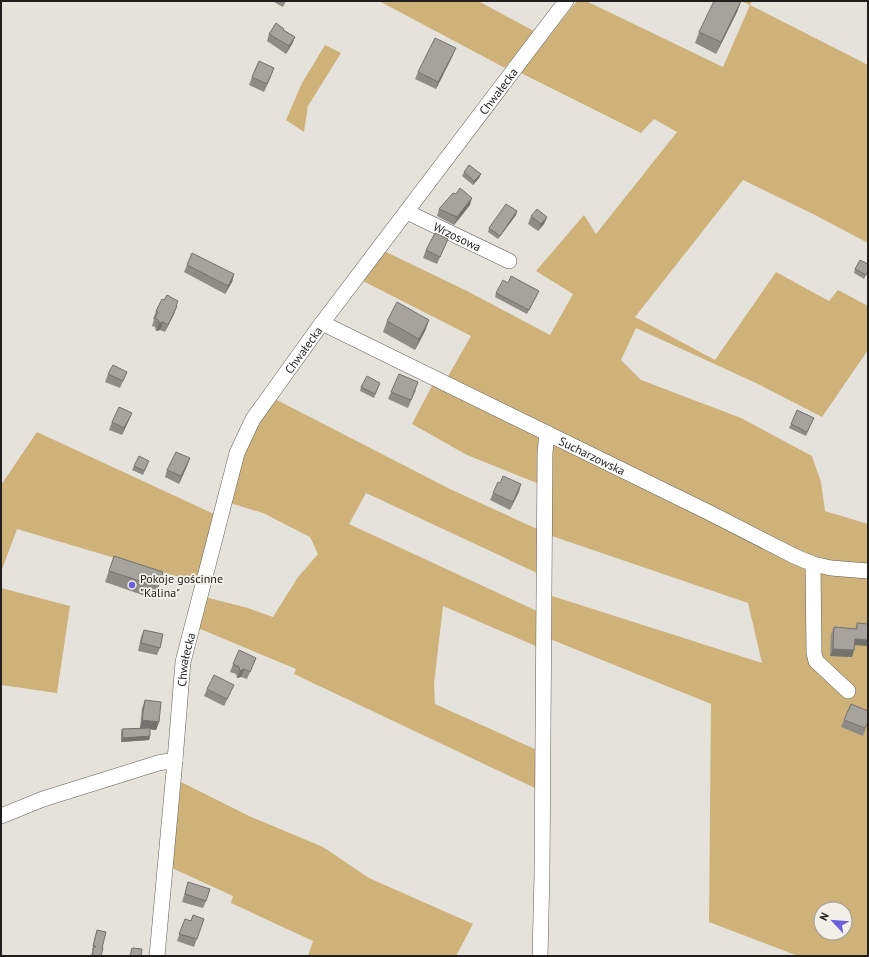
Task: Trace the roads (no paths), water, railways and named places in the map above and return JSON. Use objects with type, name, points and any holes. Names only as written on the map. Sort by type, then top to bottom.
[{"type":"street","name":"Chwałecka","points":[[157,956],[183,662],[237,453],[253,419],[322,323],[566,1]]},
{"type":"street","name":"Wrzosowa","points":[[407,212],[509,261]]},
{"type":"street","name":"Sucharzowska","points":[[322,323],[794,556],[813,564],[831,568],[868,571]]},
{"type":"street","points":[[540,956],[545,453],[547,433]]},
{"type":"street","points":[[813,564],[814,653],[816,661],[848,691]]},
{"type":"street","points":[[1,816],[43,799],[158,763],[175,760]]},
{"type":"place","name":"Pokoje gościnne \"Kalina\"","points":[[132,585]]}]
